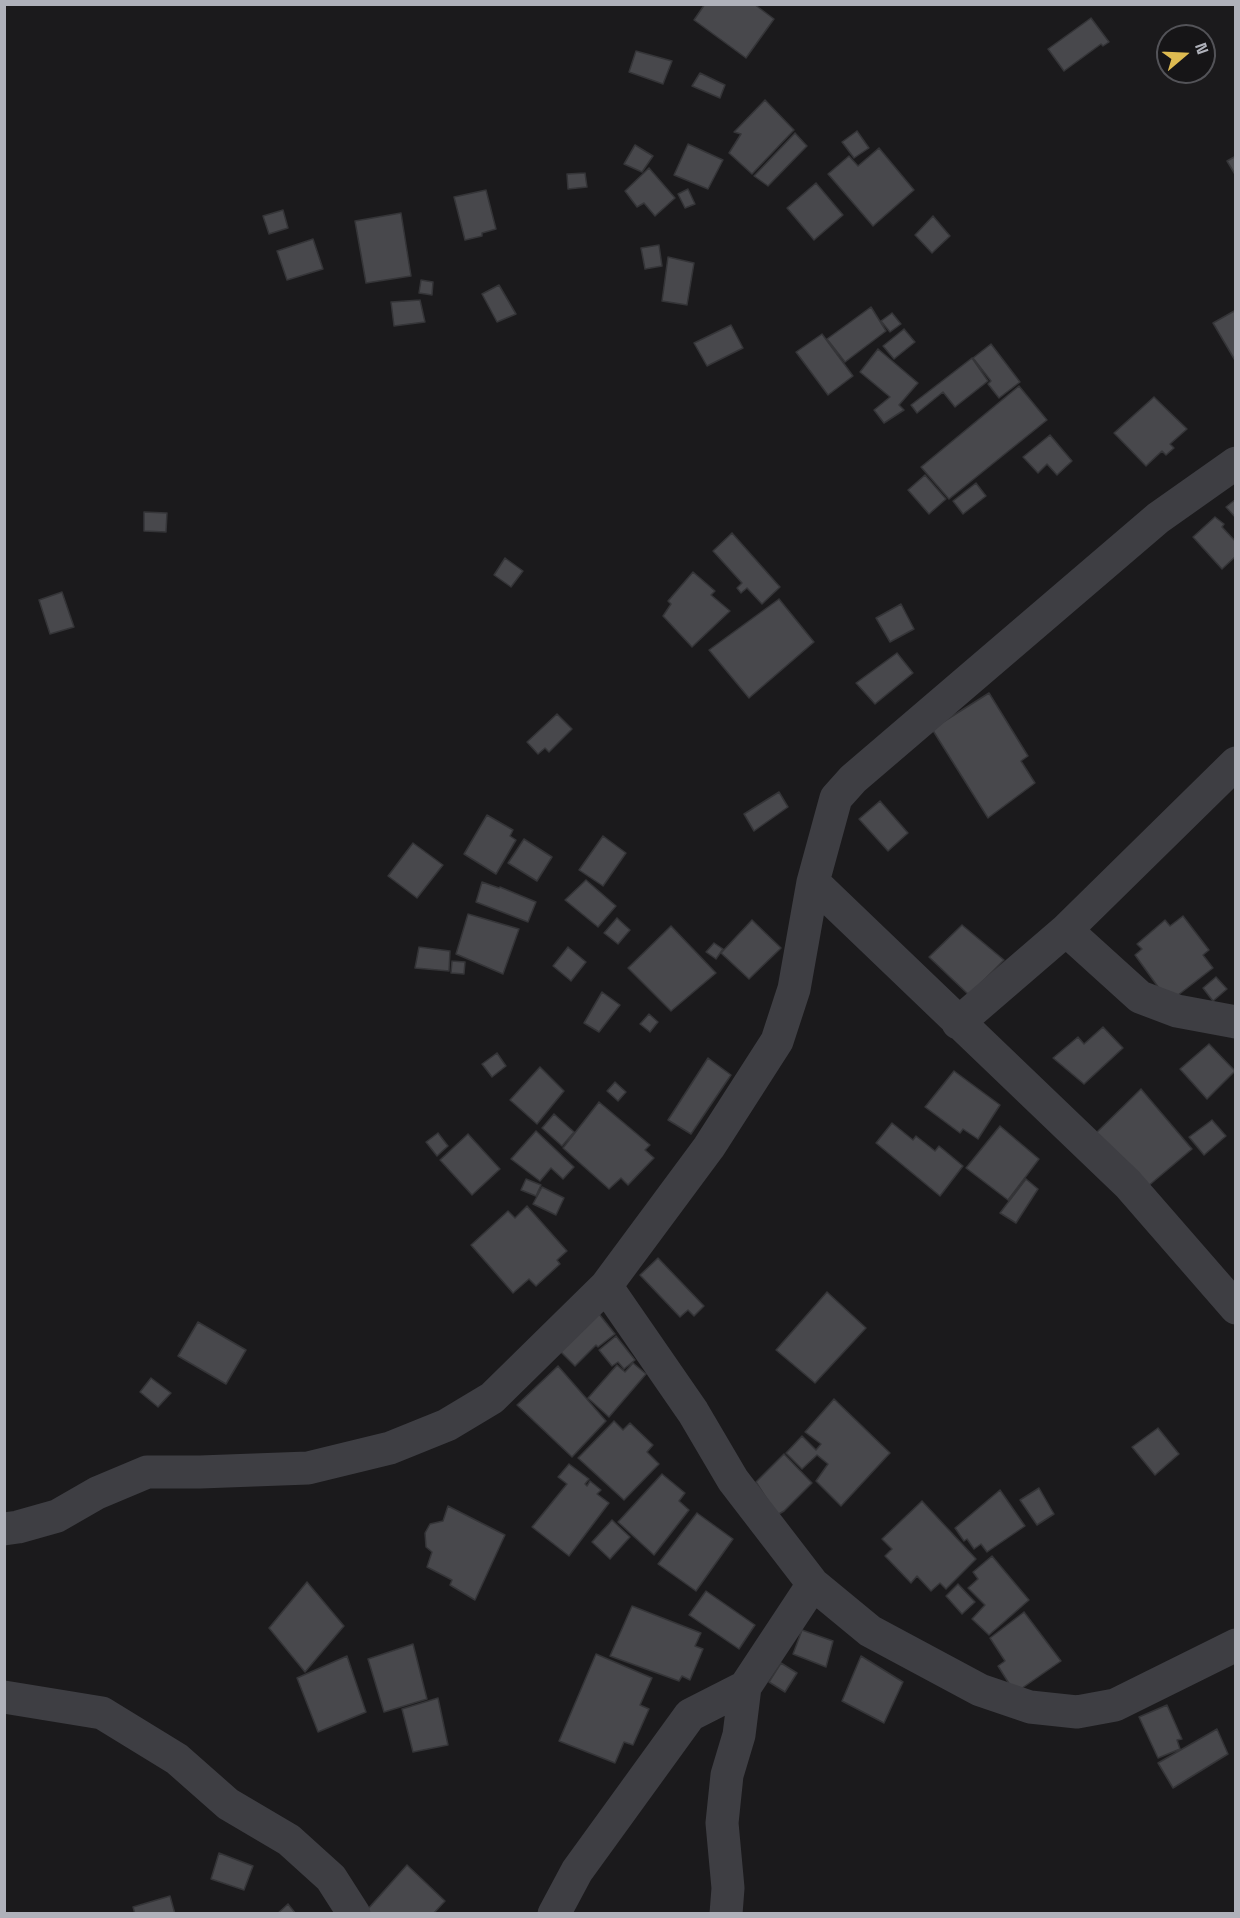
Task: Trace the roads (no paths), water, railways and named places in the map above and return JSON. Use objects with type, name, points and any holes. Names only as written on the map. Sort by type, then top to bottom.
[{"type":"street","points":[[4,1528],[18,1527],[57,1516],[97,1493],[147,1472],[308,1468],[390,1448],[447,1425],[492,1398],[606,1286],[709,1147],[777,1041],[794,989],[813,882],[836,798],[853,779],[1158,518],[1236,463]]},
{"type":"street","points":[[958,1023],[1066,930],[1236,764]]},
{"type":"street","points":[[813,882],[1128,1184],[1236,1308]]},
{"type":"street","points":[[1066,930],[1140,997],[1178,1011],[1236,1022]]},
{"type":"street","points":[[606,1286],[693,1412],[733,1480],[813,1584],[870,1631],[980,1690],[1030,1707],[1077,1712],[1115,1705],[1236,1645]]},
{"type":"street","points":[[726,1914],[728,1888],[722,1822],[727,1775],[739,1735],[745,1687],[813,1584]]},
{"type":"street","points":[[554,1914],[577,1871],[690,1716],[745,1687]]},
{"type":"street","points":[[4,1697],[102,1713],[177,1759],[228,1804],[288,1840],[331,1878],[354,1914]]}]
